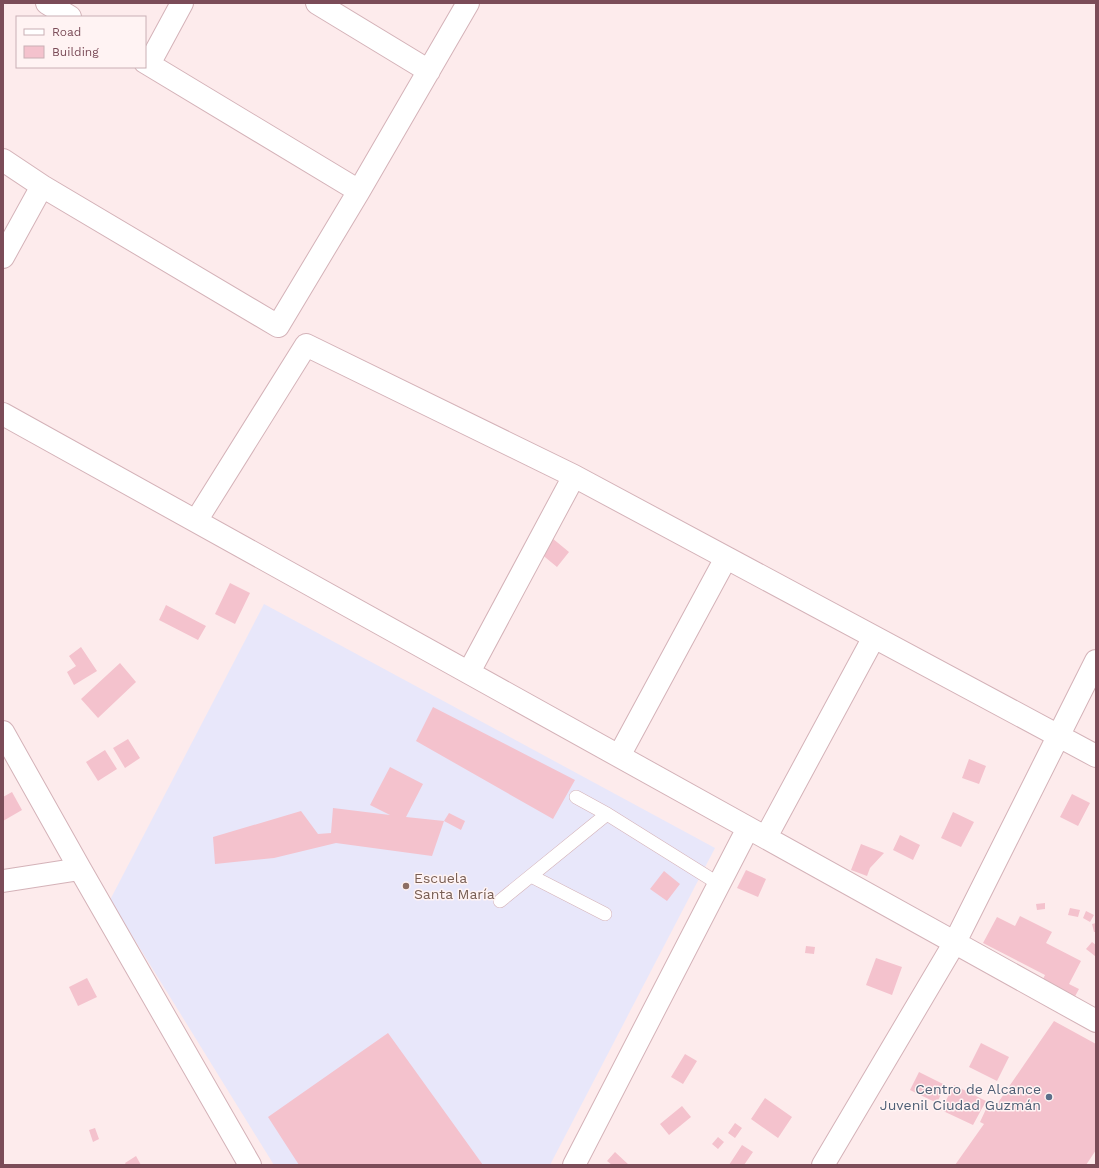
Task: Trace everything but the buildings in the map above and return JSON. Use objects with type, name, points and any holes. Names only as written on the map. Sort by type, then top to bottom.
[{"type":"street","points":[[47,3],[68,16]]},
{"type":"street","points":[[182,3],[147,63],[359,191]]},
{"type":"street","points":[[317,3],[429,71]]},
{"type":"street","points":[[278,326],[359,191],[468,3]]},
{"type":"street","points":[[3,160],[42,186],[278,326],[306,345],[574,476],[1096,756]]},
{"type":"street","points":[[3,257],[42,186]]},
{"type":"street","points":[[196,521],[306,345]]},
{"type":"street","points":[[3,414],[1096,1021]]},
{"type":"street","points":[[469,672],[574,476]]},
{"type":"street","points":[[618,756],[726,558]]},
{"type":"street","points":[[574,1165],[719,884],[757,832],[874,637]]},
{"type":"street","points":[[823,1165],[955,942],[1096,661]]},
{"type":"street","points":[[3,732],[250,1165]]},
{"type":"street","points":[[3,881],[80,869]]},
{"type":"lane","points":[[576,797],[607,814],[719,884]]},
{"type":"lane","points":[[500,901],[607,814]]},
{"type":"lane","points":[[531,876],[605,914]]},
{"type":"shaded area","name":"Escuela Santa María","points":[[264,604],[715,848],[550,1165],[274,1165],[110,900]]},
{"type":"place","name":"Escuela Santa María","points":[[406,886]]},
{"type":"place","name":"Centro de Alcance Juvenil Ciudad Guzmán","points":[[1049,1097]]}]
